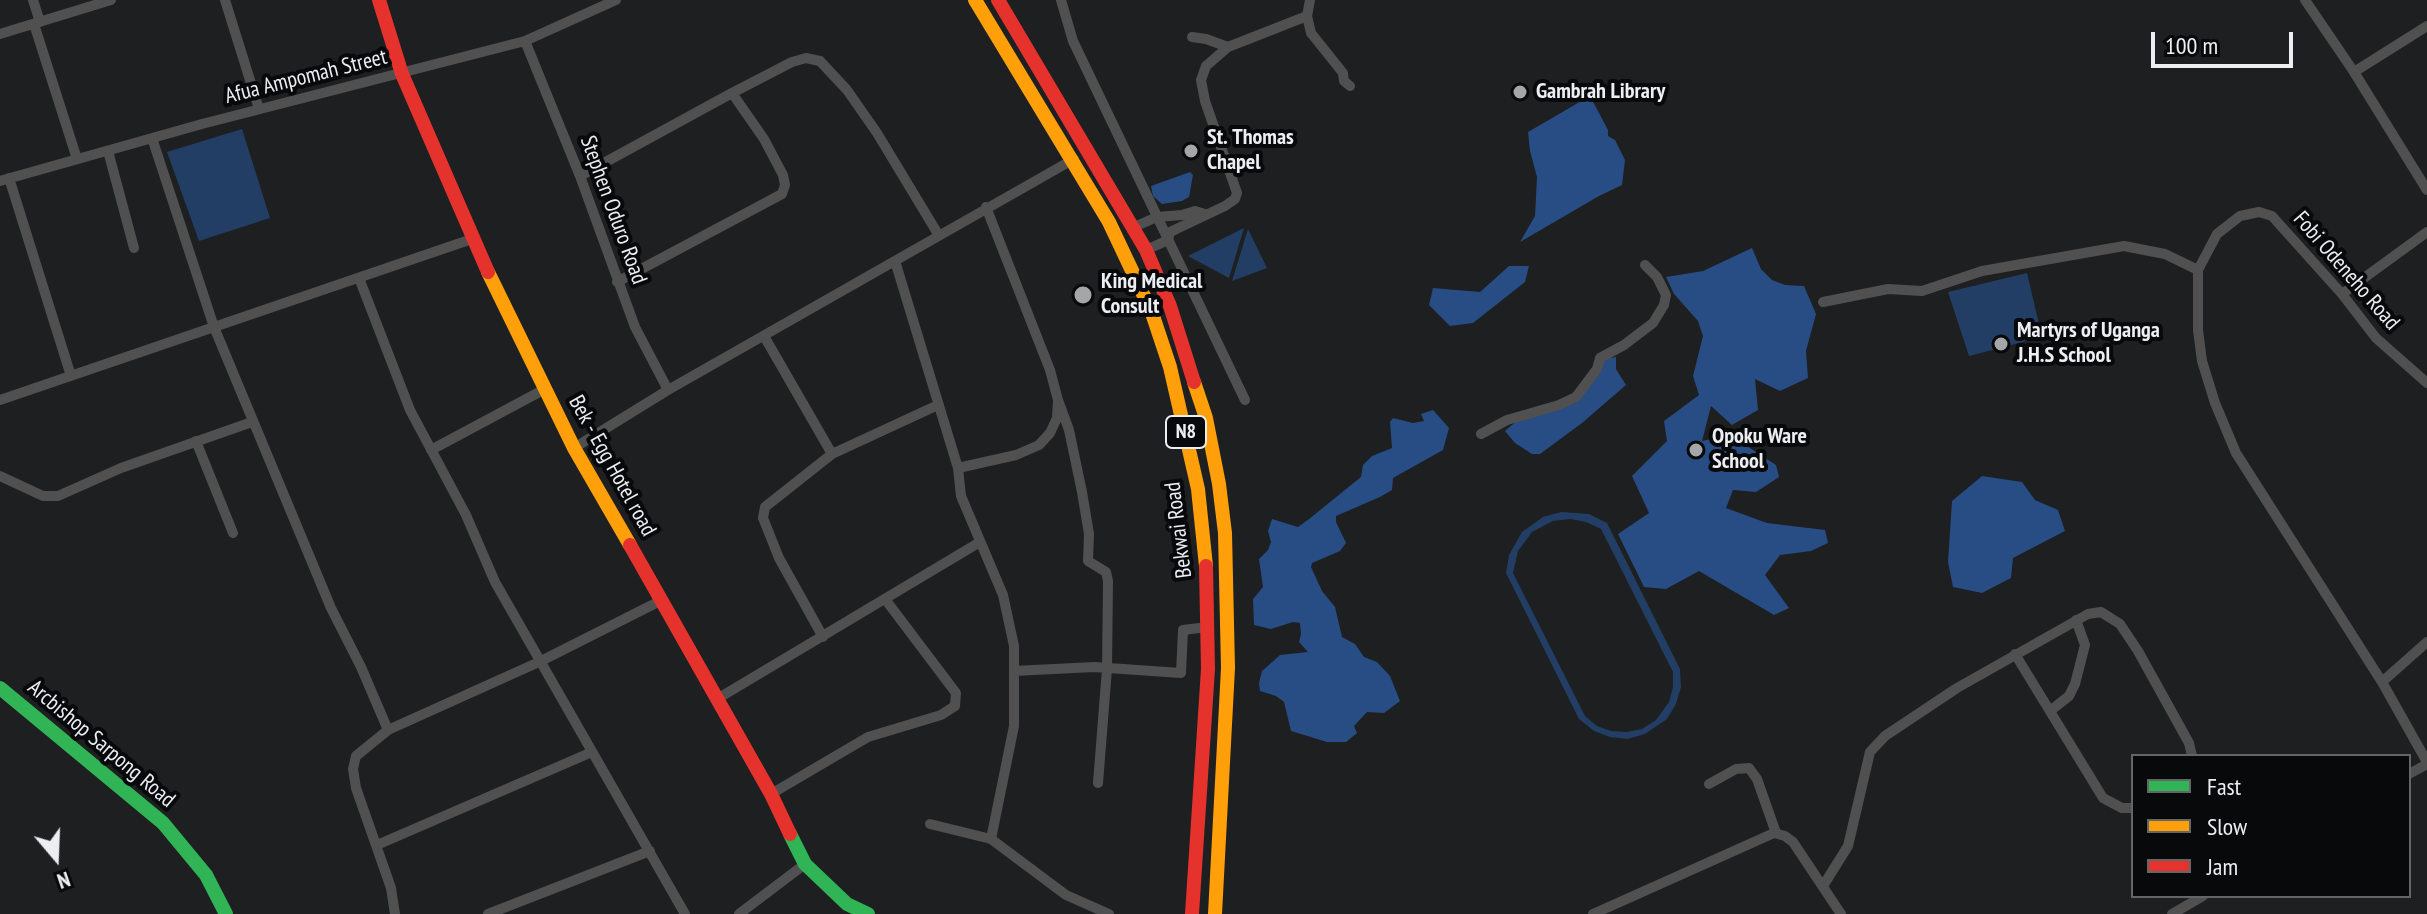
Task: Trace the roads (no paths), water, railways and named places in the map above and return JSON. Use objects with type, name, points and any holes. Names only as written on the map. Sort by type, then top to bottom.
[{"type":"main road","name":"Bek - Egg Hotel road","points":[[379,0],[402,74],[472,239],[574,448],[771,794],[805,864],[847,904],[868,914]]},
{"type":"main road","name":"Bekwai Road","points":[[975,0],[1073,159],[1143,291],[1170,367],[1198,489],[1208,588],[1208,669],[1192,911]]},
{"type":"main road","name":"Bekwai Road","points":[[998,0],[1146,250],[1170,306],[1206,418],[1225,533],[1228,668],[1215,911]]},
{"type":"main road","name":"Arcbishop Sarpong Road","points":[[0,688],[163,823],[206,875],[226,914]]},
{"type":"main road","points":[[1192,911],[1215,911]]},
{"type":"street","points":[[33,0],[77,159]]},
{"type":"street","points":[[0,34],[111,0]]},
{"type":"street","points":[[225,0],[259,109]]},
{"type":"street","name":"Afua Ampomah Street","points":[[5,180],[259,109],[525,41],[616,0]]},
{"type":"street","points":[[1061,0],[1073,41],[1245,400]]},
{"type":"street","points":[[1310,0],[1307,16],[1311,33],[1350,86]]},
{"type":"street","points":[[2305,0],[2427,190]]},
{"type":"street","points":[[1168,240],[1170,232],[1225,206],[1235,199],[1237,193],[1205,101],[1201,80],[1206,66],[1228,47],[1307,16]]},
{"type":"street","points":[[2354,72],[2427,26]]},
{"type":"street","points":[[1192,37],[1228,47]]},
{"type":"street","name":"Stephen Oduro Road","points":[[525,41],[580,176],[635,327],[668,390]]},
{"type":"street","points":[[580,176],[732,93],[806,58],[820,61],[834,74],[877,133],[938,234]]},
{"type":"street","points":[[617,282],[782,194],[785,185],[783,175],[764,139],[732,93]]},
{"type":"street","points":[[152,138],[214,327],[331,608],[388,730]]},
{"type":"street","points":[[574,448],[668,390],[1089,150]]},
{"type":"street","points":[[108,151],[134,248]]},
{"type":"street","points":[[5,180],[71,376]]},
{"type":"street","points":[[986,207],[1050,370],[1069,430],[1089,534],[1088,561],[1106,572],[1108,581],[1107,669],[1098,783]]},
{"type":"street","points":[[1134,227],[1157,217],[1195,211],[1205,214]]},
{"type":"street","name":"Fobi Odeneho Road","points":[[2198,270],[2217,234],[2240,216],[2259,212],[2272,216],[2342,294],[2376,338],[2427,383]]},
{"type":"street","points":[[2342,294],[2427,232]]},
{"type":"street","points":[[0,400],[472,239]]},
{"type":"street","points":[[1146,250],[1168,240]]},
{"type":"street","points":[[1823,302],[1888,289],[1922,291],[1982,271],[2124,246],[2165,254],[2198,270],[2198,330],[2202,361],[2236,453],[2382,682],[2427,763]]},
{"type":"street","points":[[895,261],[958,468],[961,496],[1003,595],[1014,646],[1014,726],[991,839]]},
{"type":"street","points":[[1481,434],[1507,420],[1570,401],[1597,369],[1600,358],[1653,323],[1666,295],[1657,277],[1645,265]]},
{"type":"street","points":[[359,278],[410,410],[466,515],[495,582],[685,914]]},
{"type":"street","points":[[764,336],[832,454]]},
{"type":"street","points":[[431,450],[545,389]]},
{"type":"street","points":[[958,468],[1016,455],[1039,445],[1050,433],[1057,418],[1058,400]]},
{"type":"street","points":[[823,637],[779,558],[763,518],[765,507],[832,454],[938,405]]},
{"type":"street","points":[[0,476],[43,496],[58,496],[121,468],[252,422]]},
{"type":"street","points":[[196,441],[233,533]]},
{"type":"street","points":[[717,699],[980,542]]},
{"type":"street","points":[[771,794],[868,737],[941,715],[955,706],[956,693],[885,599]]},
{"type":"street","points":[[395,914],[391,888],[356,788],[353,769],[356,756],[388,730],[539,662],[662,600]]},
{"type":"street","points":[[1823,886],[1848,846],[1870,752],[1885,736],[2015,654],[2088,614],[2101,612],[2120,624],[2138,651],[2191,754]]},
{"type":"street","points":[[2050,711],[2069,696],[2075,684],[2085,645],[2076,620]]},
{"type":"street","points":[[1014,671],[1094,667],[1181,673],[1183,630],[1208,627]]},
{"type":"street","points":[[2382,682],[2427,642]]},
{"type":"street","points":[[2015,654],[2103,798],[2122,808],[2131,808]]},
{"type":"street","points":[[377,845],[592,752]]},
{"type":"street","points":[[1709,784],[1736,769],[1749,768],[1757,779],[1776,833]]},
{"type":"street","points":[[930,824],[991,839],[1066,895],[1109,914]]},
{"type":"street","points":[[1593,914],[1764,835],[1776,833],[1793,842],[1841,914]]},
{"type":"street","points":[[488,914],[650,851]]},
{"type":"street","points":[[739,914],[805,864]]},
{"type":"street","points":[[2172,914],[2200,898]]},
{"type":"place","name":"Gambrah Library","points":[[1520,92]]},
{"type":"place","name":"St. Thomas Chapel","points":[[1191,151]]},
{"type":"place","name":"King Medical Consult","points":[[1083,295]]},
{"type":"place","name":"Martyrs of Uganga J.H.S School","points":[[2001,344]]},
{"type":"place","name":"Opoku Ware School","points":[[1696,450]]}]
